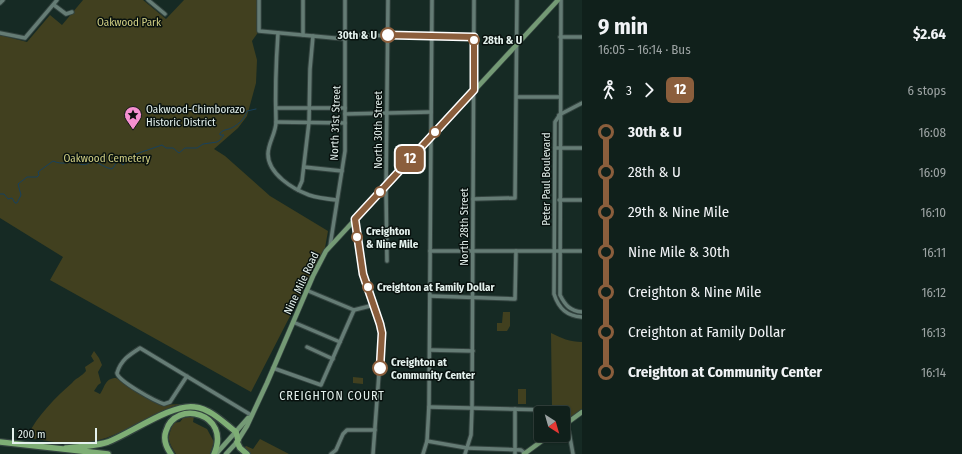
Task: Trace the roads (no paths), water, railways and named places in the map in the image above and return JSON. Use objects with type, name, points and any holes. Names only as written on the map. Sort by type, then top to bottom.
[{"type":"highway","points":[[66,448],[108,442],[183,407],[190,406],[202,408],[236,432],[237,441],[240,448],[246,454]]},
{"type":"highway","points":[[171,454],[166,447],[166,429],[176,417],[189,413],[203,416],[215,427],[218,434],[215,454]]},
{"type":"highway","points":[[0,442],[66,448],[108,454]]},
{"type":"main road","name":"Nine Mile Road","points":[[226,454],[247,426],[306,290],[319,262],[330,246],[517,43],[559,0]]},
{"type":"main road","points":[[570,419],[582,412]]},
{"type":"main road","name":"Nine Mile Road","points":[[215,454],[251,415]]},
{"type":"main road","points":[[525,454],[541,442]]},
{"type":"street","points":[[0,3],[3,0]]},
{"type":"street","points":[[0,33],[25,38],[58,0]]},
{"type":"street","points":[[148,0],[165,14]]},
{"type":"street","points":[[153,4],[156,0]]},
{"type":"street","points":[[259,0],[259,31],[312,36],[345,37],[388,35],[474,37]]},
{"type":"street","points":[[303,0],[303,35]]},
{"type":"street","name":"North 31st Street","points":[[330,246],[336,200],[345,151],[345,0]]},
{"type":"street","name":"North 30th Street","points":[[387,261],[386,185],[388,0]]},
{"type":"street","points":[[423,454],[427,441],[429,407],[432,0]]},
{"type":"street","name":"North 28th Street","points":[[465,454],[471,435],[472,408],[474,250],[472,199],[474,0]]},
{"type":"street","points":[[472,199],[515,198],[517,0]]},
{"type":"street","points":[[559,0],[559,115]]},
{"type":"street","points":[[54,5],[66,14],[72,12]]},
{"type":"street","points":[[278,33],[276,61],[276,122],[268,152],[270,164],[274,171],[283,180],[298,190],[311,195],[336,200]]},
{"type":"street","points":[[298,190],[302,183],[309,122],[312,36]]},
{"type":"street","points":[[560,37],[582,38]]},
{"type":"street","points":[[517,97],[560,97]]},
{"type":"street","points":[[559,115],[582,103]]},
{"type":"street","points":[[276,108],[345,108]]},
{"type":"street","points":[[345,114],[431,112]]},
{"type":"street","name":"Peter Paul Boulevard","points":[[559,115],[555,122],[554,294],[559,306],[567,314],[582,317]]},
{"type":"street","name":"Peter Paul Boulevard","points":[[559,115],[561,148],[560,296],[568,308],[582,312]]},
{"type":"street","points":[[276,122],[345,123]]},
{"type":"street","points":[[555,148],[582,148]]},
{"type":"street","points":[[304,167],[342,171]]},
{"type":"street","points":[[555,200],[582,200]]},
{"type":"street","points":[[355,219],[363,274],[374,304],[382,333],[373,454]]},
{"type":"street","points":[[430,251],[582,251]]},
{"type":"street","points":[[430,296],[515,298],[516,251]]},
{"type":"street","points":[[306,290],[354,310],[374,304]]},
{"type":"street","points":[[273,368],[321,385],[354,310]]},
{"type":"street","points":[[293,322],[340,342]]},
{"type":"street","points":[[307,347],[333,357]]},
{"type":"street","points":[[187,376],[169,403],[164,404],[118,376],[117,373],[123,360],[140,348],[187,376],[251,415]]},
{"type":"street","points":[[430,350],[473,351]]},
{"type":"street","points":[[429,407],[534,410]]},
{"type":"street","points":[[515,409],[515,452]]},
{"type":"street","points":[[331,454],[336,450],[343,434],[347,430],[375,430]]},
{"type":"street","points":[[570,438],[573,454]]},
{"type":"street","points":[[427,441],[467,448],[515,452],[522,450],[525,454]]},
{"type":"street","points":[[336,450],[339,454]]},
{"type":"waterway","points":[[0,194],[4,194],[8,199],[12,198],[15,203],[17,203],[21,195],[18,184],[27,177],[37,177],[39,175],[38,172],[53,161],[62,163],[76,162],[81,164],[93,161],[112,169],[119,161],[123,165],[129,159],[135,159],[136,154],[162,145],[166,148],[173,148],[179,153],[185,148],[197,148],[203,144],[217,142],[224,135],[220,135],[221,132],[232,128],[242,120],[247,111],[256,109]]},
{"type":"place","name":"30th & U","points":[[388,35]]},
{"type":"place","name":"28th & U","points":[[474,40]]},
{"type":"place","name":"Oakwood-Chimborazo Historic District","points":[[133,130]]},
{"type":"place","name":"Creighton & Nine Mile","points":[[357,237]]},
{"type":"place","name":"Creighton at Family Dollar","points":[[368,287]]},
{"type":"place","name":"Creighton at Community Center","points":[[380,368]]},
{"type":"district","name":"CREIGHTON COURT","points":[[332,396]]},
{"type":"park label","name":"Oakwood Park","points":[[129,22]]},
{"type":"park label","name":"Oakwood Cemetery","points":[[107,158]]}]
